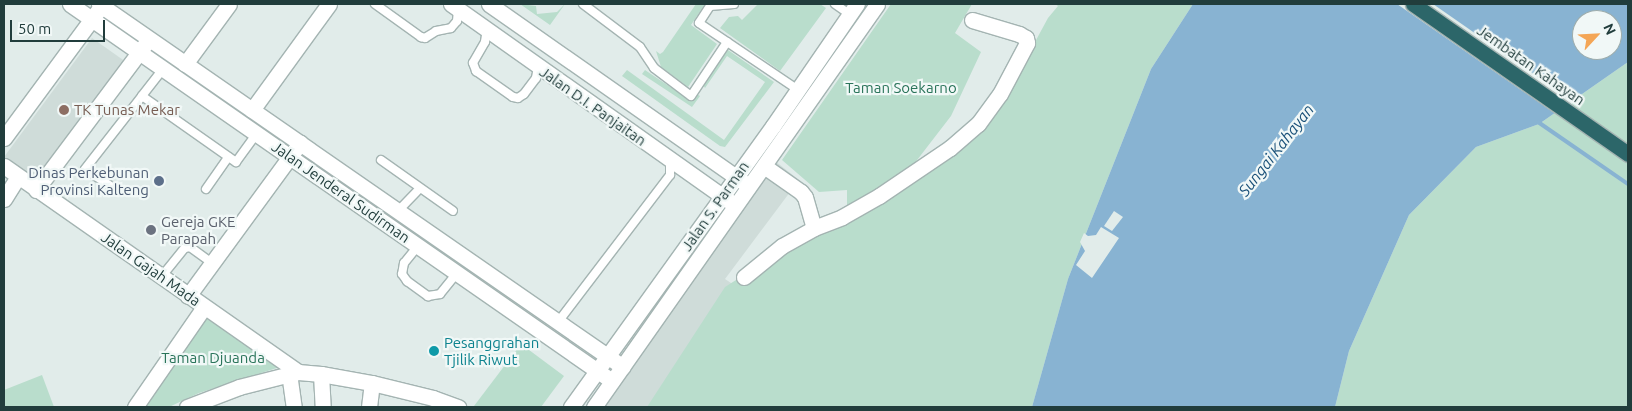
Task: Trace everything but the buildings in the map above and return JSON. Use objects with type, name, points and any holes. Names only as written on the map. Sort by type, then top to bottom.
[{"type":"highway","name":"Jembatan Kahayan","points":[[1413,4],[1628,154]]},
{"type":"street","name":"Jalan Jenderal Sudirman","points":[[70,4],[612,381]]},
{"type":"street","name":"Jalan Jenderal Sudirman","points":[[100,4],[623,367]]},
{"type":"street","points":[[4,138],[92,20],[100,4]]},
{"type":"street","points":[[184,64],[229,4]]},
{"type":"street","points":[[252,110],[329,4]]},
{"type":"street","points":[[474,20],[487,4]]},
{"type":"street","name":"Jalan D.I. Panjaitan","points":[[487,4],[750,186]]},
{"type":"street","name":"Jalan S. Parman","points":[[594,407],[877,4]]},
{"type":"street","name":"Jalan D.I. Panjaitan","points":[[454,6],[736,206]]},
{"type":"street","name":"Jalan S. Parman","points":[[571,407],[721,196],[736,178],[854,9]]},
{"type":"street","points":[[744,278],[782,246],[814,228],[842,217],[879,196],[950,148],[978,124],[1000,94],[1027,43],[1026,38],[1019,34],[972,20]]},
{"type":"street","points":[[36,190],[150,38]]},
{"type":"street","points":[[188,296],[300,143]]},
{"type":"street","name":"Jalan Gajah Mada","points":[[4,166],[162,276],[294,372]]},
{"type":"street","points":[[764,166],[801,192],[805,197],[814,228]]},
{"type":"street","points":[[331,185],[341,172]]},
{"type":"street","points":[[4,199],[18,177]]},
{"type":"street","points":[[430,255],[440,241]]},
{"type":"street","points":[[135,407],[204,307]]},
{"type":"street","points":[[294,372],[294,407]]},
{"type":"street","points":[[187,407],[239,387],[294,372],[321,374],[372,383],[433,398],[458,407]]},
{"type":"street","points":[[321,374],[323,407]]},
{"type":"street","points":[[368,407],[372,383]]},
{"type":"lane","points":[[375,4],[425,38],[436,31],[451,28],[457,21],[454,6]]},
{"type":"lane","points":[[583,4],[640,46],[654,68],[691,96],[727,42]]},
{"type":"lane","points":[[734,4],[711,5],[699,22],[811,100]]},
{"type":"lane","points":[[835,4],[854,9],[864,24]]},
{"type":"lane","points":[[487,29],[485,42],[473,63],[476,71],[513,97],[518,98],[524,94],[536,78],[538,67]]},
{"type":"lane","points":[[117,190],[85,169],[163,69]]},
{"type":"lane","points":[[142,96],[236,162],[257,133]]},
{"type":"lane","points":[[206,189],[228,157]]},
{"type":"lane","points":[[381,160],[453,211]]},
{"type":"lane","points":[[558,322],[670,175],[670,161]]},
{"type":"lane","points":[[398,212],[420,188]]},
{"type":"lane","points":[[418,246],[404,263],[402,274],[406,281],[428,296],[436,296],[440,294],[457,273]]},
{"type":"lane","points":[[162,276],[185,248],[190,247],[212,263]]},
{"type":"shaded area","name":"TK Tunas Mekar","points":[[92,38],[126,62],[33,183],[4,162],[4,157]]},
{"type":"shaded area","points":[[775,161],[799,180],[725,279],[746,293],[673,407],[601,407]]},
{"type":"green space","points":[[520,4],[536,6],[537,14],[557,12],[565,4],[550,25]]},
{"type":"green space","points":[[696,4],[705,4],[691,25],[717,44],[688,87],[661,67],[656,51],[660,54],[663,52]]},
{"type":"green space","points":[[758,4],[820,4],[826,8],[780,71],[720,28],[729,17],[738,16],[742,20]]},
{"type":"green space","name":"Taman Soekarno","points":[[891,4],[972,4],[955,33],[981,52],[951,116],[914,164],[847,208],[847,190],[819,192],[782,160]]},
{"type":"green space","points":[[1055,4],[1193,4],[1151,69],[1068,279],[1032,407],[647,407],[725,287],[780,252],[934,166],[998,110],[1048,18],[1058,6]]},
{"type":"green space","points":[[728,50],[774,82],[725,147],[720,146],[622,76],[627,70],[724,140],[765,82],[727,56],[705,88],[702,83]]},
{"type":"green space","points":[[1628,62],[1628,407],[1335,407],[1349,351],[1409,215],[1476,147],[1539,124]]},
{"type":"green space","points":[[645,70],[691,101],[697,94],[700,96],[692,107],[642,74]]},
{"type":"green space","name":"Taman Djuanda","points":[[206,317],[280,367],[199,393],[169,407],[142,407]]},
{"type":"green space","points":[[521,344],[564,376],[541,407],[474,406]]},
{"type":"green space","points":[[42,375],[54,407],[4,407],[4,390]]},
{"type":"water","name":"Sungai Kahayan","points":[[1193,4],[1628,4],[1628,62],[1539,124],[1476,147],[1409,215],[1349,351],[1335,407],[1032,407],[1068,279],[1151,69]]},
{"type":"pier","points":[[1397,4],[1433,4],[1574,102],[1557,115]]},
{"type":"pier","points":[[1114,211],[1123,217],[1112,231],[1104,226]]},
{"type":"pier","points":[[1101,227],[1119,238],[1092,278],[1076,265],[1085,251],[1080,242],[1084,233],[1088,236],[1096,235]]},
{"type":"waterway","points":[[1538,122],[1628,184]]},
{"type":"place","name":"TK Tunas Mekar","points":[[64,110]]},
{"type":"place","name":"Dinas Perkebunan Provinsi Kalteng","points":[[159,181]]},
{"type":"place","name":"Gereja GKE Parapah","points":[[151,230]]},
{"type":"place","name":"Pesanggrahan Tjilik Riwut","points":[[434,351]]}]
